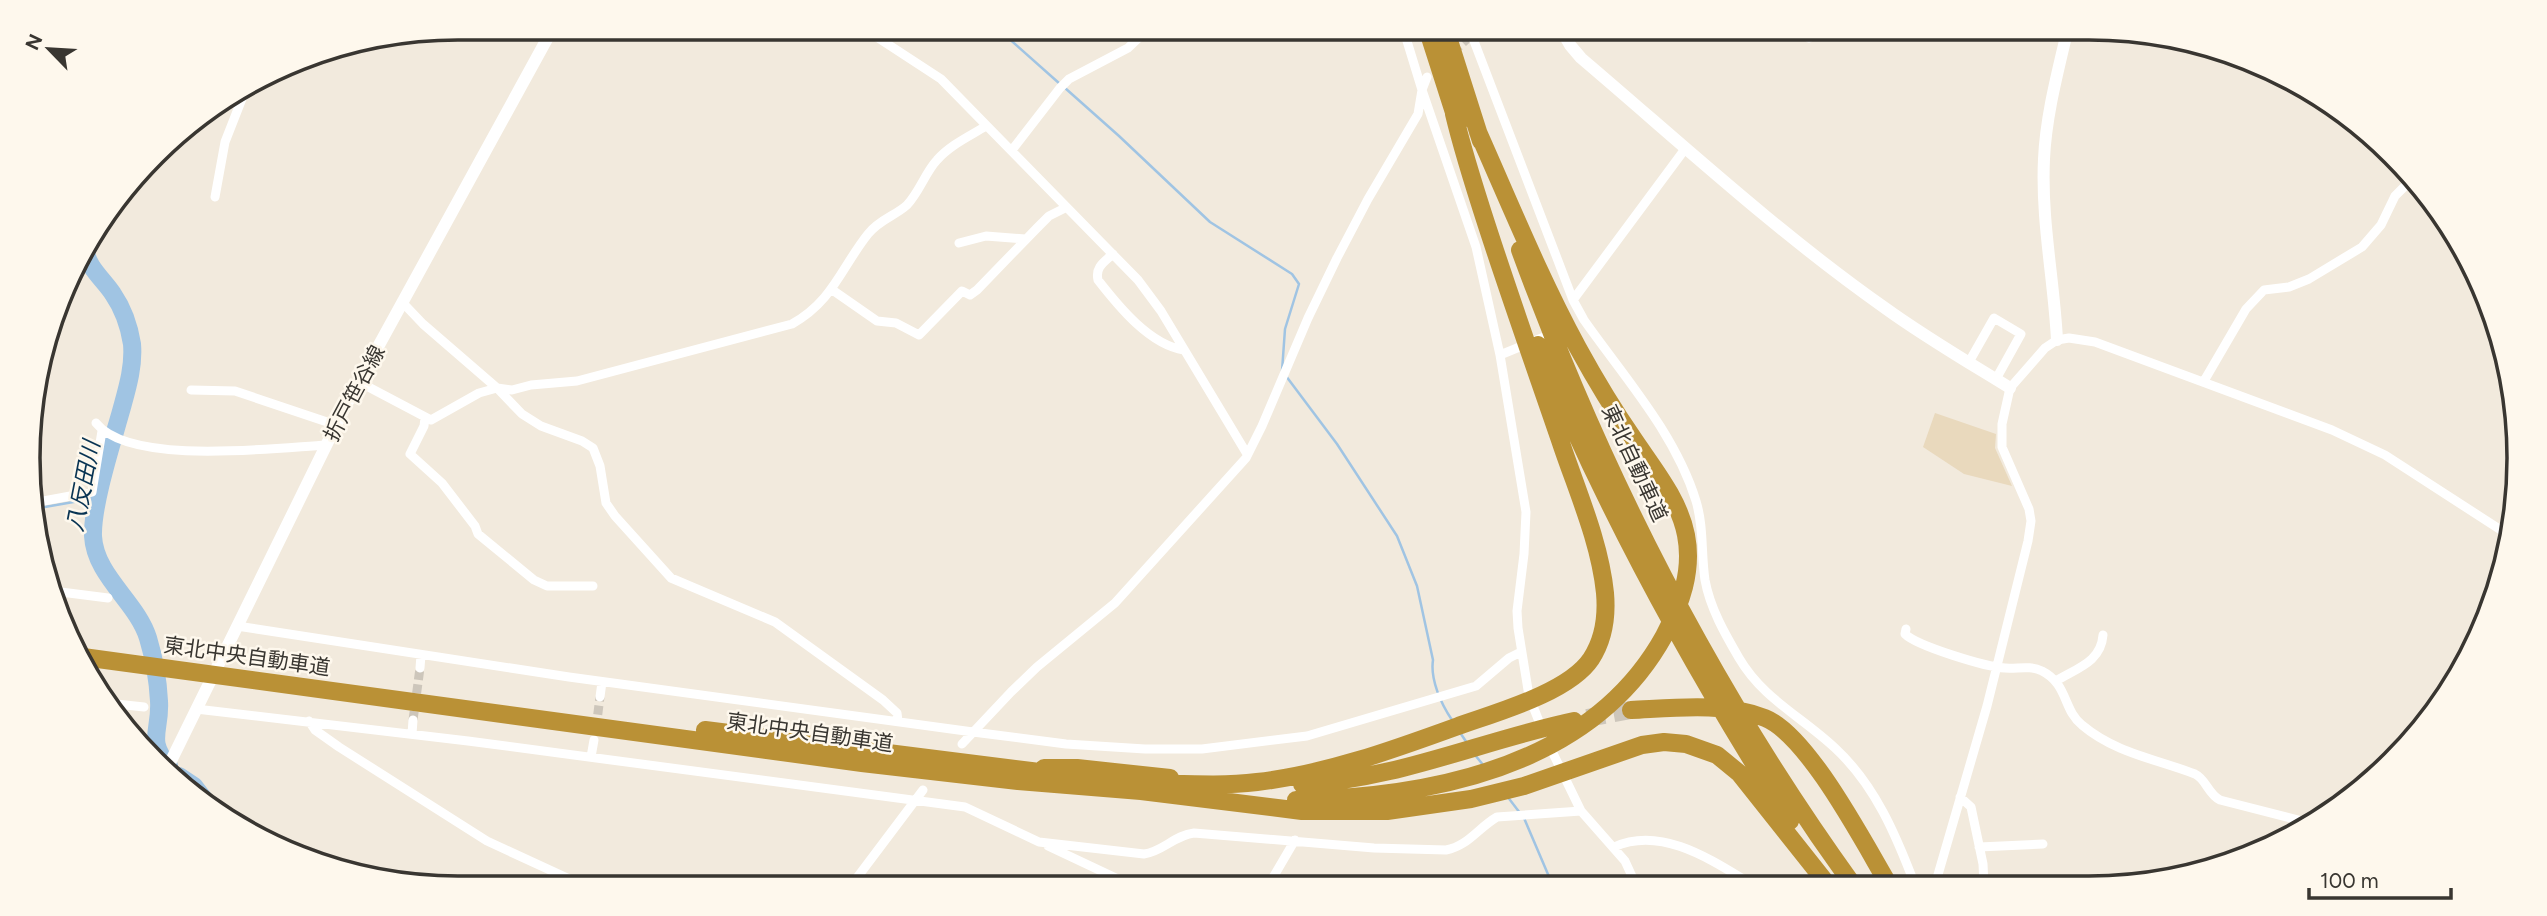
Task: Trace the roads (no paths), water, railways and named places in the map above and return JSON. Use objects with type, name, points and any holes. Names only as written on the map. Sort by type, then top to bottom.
[{"type":"highway","points":[[1210,792],[1299,775],[1431,736],[1551,690],[1583,669],[1596,649],[1605,619],[1605,593],[1533,307],[1461,145],[1431,40]]},
{"type":"highway","name":"東北自動車道","points":[[1449,40],[1533,307],[1546,360],[1602,490],[1688,653],[1824,876]]},
{"type":"highway","points":[[1210,792],[1333,781],[1381,772],[1571,724],[1601,713],[1650,659],[1677,609],[1683,592],[1688,565],[1686,533],[1676,505],[1611,405],[1577,346],[1533,307]]},
{"type":"highway","name":"東北自動車道","points":[[1546,360],[1618,482],[1700,643],[1756,737],[1847,876]]},
{"type":"highway","name":"東北中央自動車道","points":[[91,658],[849,761],[1019,774],[1141,791],[1210,792]]},
{"type":"highway","points":[[1631,710],[1682,708],[1737,711],[1752,713],[1777,724],[1808,755],[1883,876]]},
{"type":"highway","points":[[1210,792],[1300,800],[1362,797],[1414,790],[1461,779],[1531,755],[1571,724]]},
{"type":"highway","points":[[1210,792],[1303,811],[1358,812],[1417,808],[1524,786],[1655,743],[1686,744],[1710,752],[1739,774],[1823,876]]},
{"type":"street","name":"折戸笹谷線","points":[[171,761],[326,445],[546,40]]},
{"type":"street","points":[[881,40],[941,79],[1138,280],[1161,311],[1247,454]]},
{"type":"street","points":[[1012,150],[1069,79],[1128,48],[1135,40]]},
{"type":"street","points":[[1407,40],[1476,247],[1500,355],[1526,512],[1517,611],[1529,696],[1537,719],[1581,811],[1625,860],[1632,876]]},
{"type":"street","points":[[1474,40],[1573,300],[1584,320],[1652,415],[1681,465],[1700,519],[1709,595],[1739,657],[1765,693],[1834,747],[1862,777],[1896,837],[1911,876]]},
{"type":"street","points":[[1567,40],[1581,58],[1685,149],[1885,308],[2010,388]]},
{"type":"street","points":[[2057,341],[2043,203],[2044,156],[2065,40]]},
{"type":"street","points":[[962,744],[1037,667],[1115,603],[1247,454],[1337,258],[1418,114],[1427,77]]},
{"type":"street","points":[[215,197],[225,142],[241,101]]},
{"type":"street","points":[[359,382],[430,420],[479,393],[496,388],[512,390],[531,385],[577,381],[792,324],[810,314],[880,220],[904,208],[937,160],[986,125]]},
{"type":"street","points":[[1573,300],[1685,149]]},
{"type":"street","points":[[2204,381],[2246,309],[2264,290],[2309,279],[2361,247],[2381,225],[2395,195],[2405,186]]},
{"type":"street","points":[[831,289],[877,321],[896,323],[919,335],[961,291],[970,295],[977,290],[1049,216],[1065,208]]},
{"type":"street","points":[[959,243],[986,236],[1025,239]]},
{"type":"street","points":[[1113,254],[1098,267],[1098,280],[1128,315],[1158,341],[1170,348],[1184,350]]},
{"type":"street","points":[[403,303],[422,324],[522,414],[541,426],[582,441],[593,448],[600,466],[606,503],[671,578],[775,622],[883,700],[897,713],[898,721]]},
{"type":"street","points":[[1969,362],[1994,317],[2021,334],[1996,379]]},
{"type":"street","points":[[1500,355],[1584,320]]},
{"type":"street","points":[[1938,876],[1996,666],[2031,521],[2029,509],[2002,447],[2002,424],[2010,388],[2045,348],[2069,338],[2095,342],[2332,430],[2385,454],[2500,530]]},
{"type":"street","points":[[191,390],[235,391],[337,425]]},
{"type":"street","points":[[425,418],[424,426],[410,454],[442,484],[475,526],[478,534],[534,580],[547,586],[593,586]]},
{"type":"street","points":[[43,501],[92,492],[102,429],[127,442],[179,451],[326,445]]},
{"type":"street","points":[[62,592],[108,598]]},
{"type":"street","points":[[237,626],[602,682],[973,732],[1085,746],[1202,749],[1307,736],[1446,697],[1476,686],[1509,658],[1521,652]]},
{"type":"street","points":[[1906,628],[1905,634],[1918,643],[2005,668],[2036,668],[2056,681],[2078,722],[2115,746],[2198,775],[2211,794],[2220,800],[2298,820]]},
{"type":"street","points":[[2056,681],[2096,657],[2103,635]]},
{"type":"street","points":[[419,668],[421,655]]},
{"type":"street","points":[[600,697],[602,682]]},
{"type":"street","points":[[122,705],[144,707]]},
{"type":"street","points":[[197,709],[412,734],[965,807],[1112,876]]},
{"type":"street","points":[[412,734],[413,720]]},
{"type":"street","points":[[309,721],[315,730],[339,747],[487,841],[563,876]]},
{"type":"street","points":[[591,757],[594,740]]},
{"type":"street","points":[[857,876],[923,790]]},
{"type":"street","points":[[1960,797],[1971,807],[1985,876]]},
{"type":"street","points":[[1039,842],[1144,854],[1153,853],[1186,834],[1194,833],[1374,848],[1446,850],[1458,848],[1468,842],[1485,824],[1497,817],[1581,811]]},
{"type":"street","points":[[1274,876],[1294,840]]},
{"type":"street","points":[[1614,847],[1635,840],[1656,841],[1703,856],[1737,876]]},
{"type":"street","points":[[1979,847],[2043,844]]},
{"type":"waterway","points":[[1010,40],[1060,84]]},
{"type":"waterway","points":[[1065,88],[1210,222],[1292,274],[1299,284],[1285,329],[1282,371]]},
{"type":"waterway","name":"八反田川","points":[[89,261],[123,312],[132,344],[128,386],[99,491],[93,536],[101,564],[135,612],[148,638],[158,693],[157,747]]},
{"type":"waterway","points":[[1286,376],[1337,444],[1397,536],[1417,586],[1433,660],[1435,683],[1440,699],[1452,720]]},
{"type":"waterway","points":[[43,507],[85,500]]},
{"type":"waterway","points":[[1459,731],[1467,743]]},
{"type":"waterway","points":[[1475,755],[1484,766]]},
{"type":"waterway","points":[[1507,796],[1520,813]]},
{"type":"waterway","points":[[1524,818],[1549,876]]},
{"type":"tunnel","points":[[1453,52],[1466,40]]},
{"type":"tunnel","points":[[413,720],[420,668]]},
{"type":"tunnel","points":[[596,728],[600,697]]},
{"type":"tunnel","points":[[1587,718],[1631,710]]}]
